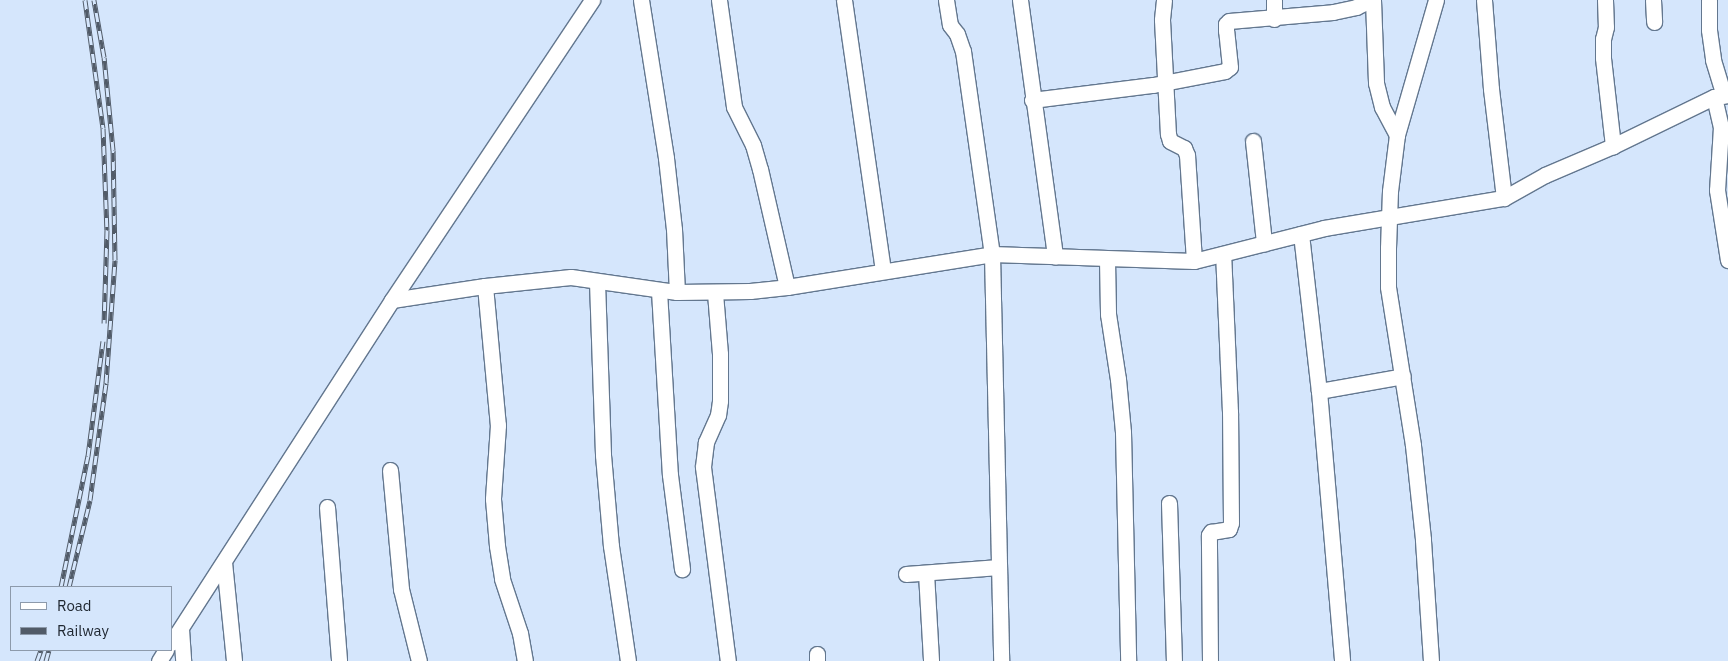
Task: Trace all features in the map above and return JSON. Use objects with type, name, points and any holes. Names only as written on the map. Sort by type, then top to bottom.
[{"type":"street","points":[[172,641],[392,300],[592,0]]},
{"type":"street","points":[[641,0],[666,158],[674,229],[677,292]]},
{"type":"street","points":[[719,0],[734,106],[752,144],[760,169],[787,287]]},
{"type":"street","points":[[844,0],[883,270]]},
{"type":"street","points":[[946,0],[950,25],[957,34],[963,51],[992,254],[1001,661]]},
{"type":"street","points":[[1020,0],[1032,100],[1055,257]]},
{"type":"street","points":[[1164,0],[1162,20],[1170,141],[1184,148],[1187,155],[1194,262]]},
{"type":"street","points":[[1274,0],[1274,18]]},
{"type":"street","points":[[1032,100],[1165,82],[1228,70],[1231,63],[1226,24],[1234,19],[1274,18],[1333,12],[1356,3],[1372,0],[1376,83],[1382,107],[1397,135]]},
{"type":"street","points":[[1431,661],[1423,538],[1414,445],[1388,287],[1390,191],[1397,135],[1436,0]]},
{"type":"street","points":[[1484,0],[1491,89],[1504,198]]},
{"type":"street","points":[[1605,0],[1606,27],[1602,58],[1613,146]]},
{"type":"street","points":[[1653,0],[1654,22]]},
{"type":"street","points":[[1709,0],[1709,30],[1713,60],[1722,96],[1717,190],[1728,260]]},
{"type":"street","points":[[392,300],[485,286],[571,277],[659,291],[716,293],[787,287],[883,270],[992,254],[1194,262],[1264,242],[1324,228],[1504,198],[1545,175],[1722,96]]},
{"type":"street","points":[[1253,140],[1264,242]]},
{"type":"street","points":[[1301,234],[1319,391],[1342,661]]},
{"type":"street","points":[[1210,661],[1209,535],[1211,532],[1228,529],[1231,523],[1229,393],[1223,254]]},
{"type":"street","points":[[1107,260],[1108,314],[1118,379],[1123,432],[1128,661]]},
{"type":"street","points":[[597,282],[603,455],[611,546],[628,661]]},
{"type":"street","points":[[485,286],[497,418],[493,499],[496,546],[502,579],[520,633],[525,661]]},
{"type":"street","points":[[659,291],[670,475],[682,569]]},
{"type":"street","points":[[716,293],[720,354],[720,401],[718,414],[706,442],[703,467],[728,661]]},
{"type":"street","points":[[1319,391],[1403,376]]},
{"type":"street","points":[[390,470],[401,589],[418,661]]},
{"type":"street","points":[[1169,503],[1174,661]]},
{"type":"street","points":[[327,507],[339,661]]},
{"type":"street","points":[[224,562],[234,661]]},
{"type":"street","points":[[906,574],[999,567]]},
{"type":"street","points":[[926,573],[931,661]]},
{"type":"street","points":[[180,629],[183,661]]},
{"type":"railway","points":[[85,0],[103,128],[107,230],[104,323]]},
{"type":"railway","points":[[69,586],[90,500],[106,383],[115,260],[113,150],[104,57],[94,0]]},
{"type":"railway","points":[[61,586],[88,456],[103,341]]},
{"type":"railway","points":[[37,661],[41,651]]},
{"type":"railway","points":[[46,661],[49,651]]}]
